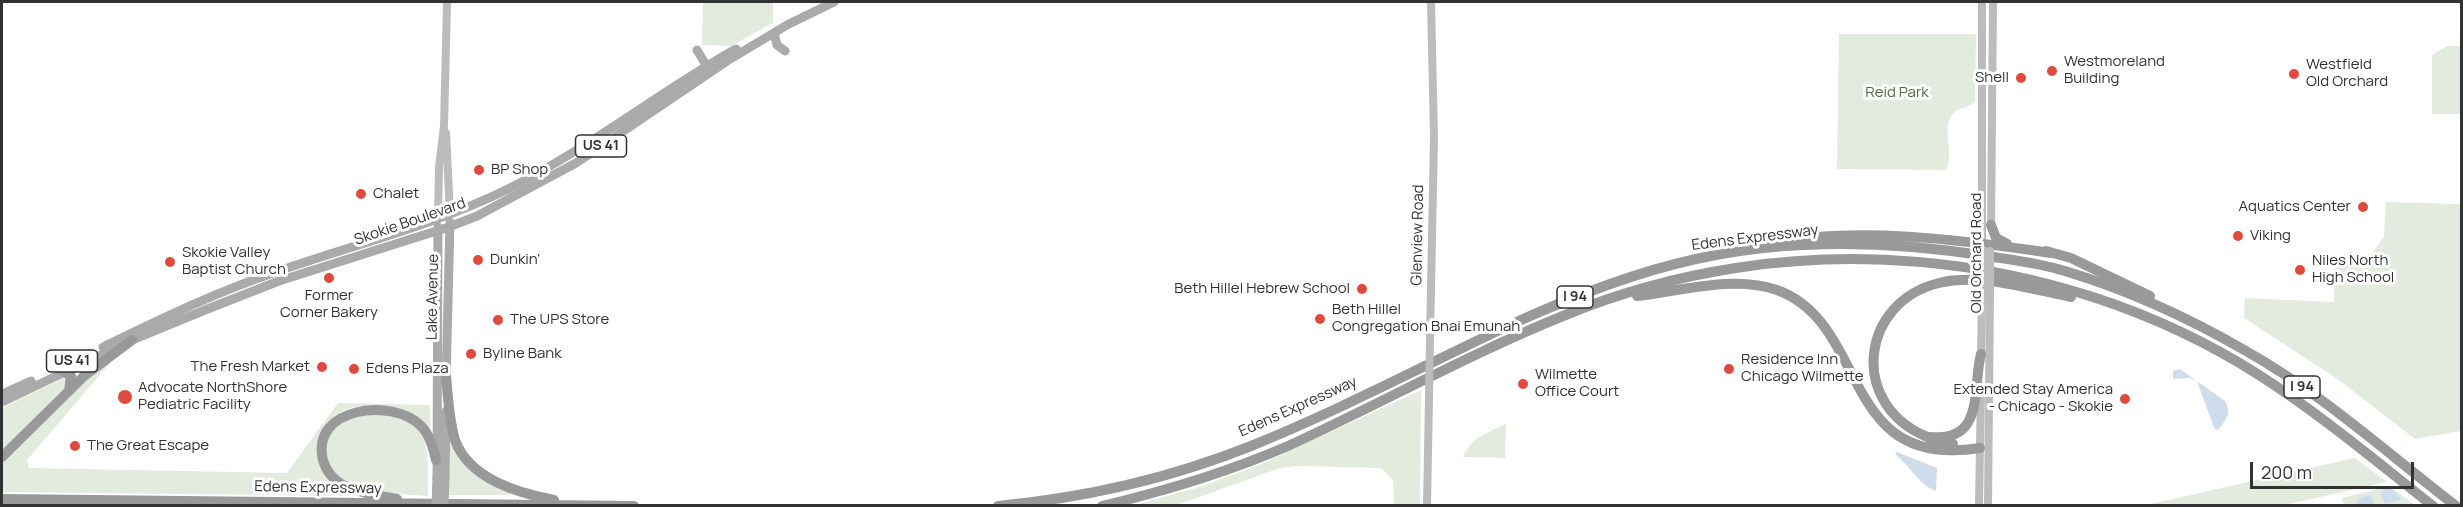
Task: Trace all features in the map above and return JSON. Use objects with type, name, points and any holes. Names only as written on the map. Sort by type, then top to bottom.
[{"type":"highway","points":[[1991,225],[1993,234],[2000,242],[2071,258],[2154,298],[2175,314]]},
{"type":"highway","points":[[1696,259],[1740,245],[1817,235],[1873,233],[2051,253]]},
{"type":"highway","name":"Edens Expressway","points":[[998,506],[1044,500],[1141,480],[1252,446],[1552,306],[1609,284],[1696,259],[1778,248],[1845,244],[1905,246],[1963,252],[2061,269],[2118,289],[2175,314],[2282,373],[2456,506]]},
{"type":"highway","name":"Edens Expressway","points":[[1102,506],[1156,493],[1284,447],[1532,329],[1609,299],[1669,281],[1735,268],[1847,259],[1928,262],[2030,279],[2098,299],[2158,323],[2236,362],[2294,399],[2433,506]]},
{"type":"highway","points":[[1980,448],[1944,444],[1908,429],[1895,418],[1885,404],[1874,375],[1874,351],[1881,327],[1897,305],[1909,295],[1941,283],[1960,281],[2001,284],[2072,297],[2098,299]]},
{"type":"highway","points":[[1609,299],[1726,284],[1756,285],[1779,291],[1802,304],[1819,320],[1873,412],[1890,429],[1909,442],[1931,449],[1980,448]]},
{"type":"highway","name":"US 41","points":[[2,457],[104,359],[132,340]]},
{"type":"highway","points":[[1926,437],[1951,435],[1969,422],[1974,414],[1976,373],[1981,354]]},
{"type":"highway","points":[[62,370],[72,379],[69,391]]},
{"type":"highway","points":[[446,376],[455,439],[468,462],[490,478],[512,488],[578,505]]},
{"type":"highway","points":[[421,504],[376,495],[336,480],[324,463],[324,439],[331,426],[344,417],[364,411],[384,411],[404,416],[421,425],[432,444],[436,460]]},
{"type":"highway","name":"Edens Expressway","points":[[2,500],[634,506]]},
{"type":"main road","name":"Lake Avenue","points":[[444,506],[441,477],[436,460],[439,167],[444,126],[447,2]]},
{"type":"main road","name":"Skokie Boulevard","points":[[2,402],[191,304],[234,287],[438,219],[508,189],[569,155],[706,65],[822,2]]},
{"type":"main road","name":"Skokie Boulevard","points":[[2,394],[279,281],[438,231],[521,194],[576,163],[659,105],[774,33],[834,2]]},
{"type":"main road","name":"Glenview Road","points":[[1427,506],[1434,137],[1431,2]]},
{"type":"main road","name":"Old Orchard Road","points":[[1982,2],[1988,506]]},
{"type":"main road","name":"Old Orchard Road","points":[[1986,247],[1991,225],[1993,2]]},
{"type":"main road","points":[[774,33],[777,45],[785,51]]},
{"type":"main road","points":[[698,50],[706,65]]},
{"type":"main road","name":"Lake Avenue","points":[[436,506],[441,477],[446,376],[450,214],[448,146],[444,126]]},
{"type":"main road","name":"Old Orchard Road","points":[[1979,506],[1981,354],[1986,291]]},
{"type":"green space","points":[[703,2],[773,2],[773,23],[731,46],[702,45]]},
{"type":"green space","name":"Reid Park","points":[[1839,34],[1976,34],[1975,101],[1955,112],[1949,121],[1949,157],[1946,170],[1837,169]]},
{"type":"green space","points":[[2447,46],[2461,46],[2461,114],[2432,114],[2432,55]]},
{"type":"green space","points":[[2386,202],[2461,204],[2461,431],[2415,439],[2336,378],[2244,318],[2245,298],[2334,302],[2334,265],[2359,265],[2367,260],[2384,237]]},
{"type":"green space","points":[[118,354],[27,460],[29,468],[287,473],[338,403],[430,405],[430,431],[376,407],[358,406],[339,414],[324,429],[318,449],[318,460],[351,492],[352,496],[2,492],[2,463],[108,359]]},
{"type":"green space","points":[[66,377],[67,385],[2,451],[2,408]]},
{"type":"green space","points":[[1421,390],[1420,505],[1394,505],[1393,480],[1381,468],[1297,466],[1280,468],[1177,505],[1135,505],[1203,486],[1266,462]]},
{"type":"green space","points":[[383,414],[409,422],[424,436],[427,453],[428,496],[394,494],[359,487],[339,477],[332,469],[327,453],[327,442],[337,427],[354,418]]},
{"type":"green space","points":[[1506,424],[1505,458],[1463,457],[1475,440]]},
{"type":"green space","points":[[449,439],[454,448],[512,492],[510,495],[448,495]]},
{"type":"green space","points":[[2355,458],[2387,482],[2284,505],[2146,505]]},
{"type":"green space","points":[[2389,486],[2415,505],[2344,505],[2342,498]]},
{"type":"water","points":[[2180,369],[2197,381],[2190,378],[2173,379],[2173,371]]},
{"type":"water","points":[[2197,381],[2225,401],[2227,405],[2227,416],[2218,430],[2214,428]]},
{"type":"water","points":[[1897,452],[1937,468],[1936,491],[1919,480],[1895,454]]},
{"type":"water","points":[[2383,489],[2391,489],[2402,499],[2385,504],[2381,496]]},
{"type":"water","points":[[2371,495],[2374,504],[2357,505],[2358,498]]},
{"type":"place","name":"Westmoreland Building","points":[[2052,71]]},
{"type":"place","name":"Westfield Old Orchard","points":[[2294,74]]},
{"type":"place","name":"Shell","points":[[2021,78]]},
{"type":"place","name":"BP Shop","points":[[479,170]]},
{"type":"place","name":"Chalet","points":[[361,194]]},
{"type":"place","name":"Aquatics Center","points":[[2363,207]]},
{"type":"place","name":"Viking","points":[[2238,236]]},
{"type":"place","name":"Dunkin'","points":[[478,260]]},
{"type":"place","name":"Skokie Valley Baptist Church","points":[[170,262]]},
{"type":"place","name":"Niles North High School","points":[[2300,270]]},
{"type":"place","name":"Former Corner Bakery","points":[[329,278]]},
{"type":"place","name":"Beth Hillel Hebrew School","points":[[1362,289]]},
{"type":"place","name":"Beth Hillel Congregation Bnai Emunah","points":[[1320,319]]},
{"type":"place","name":"The UPS Store","points":[[498,320]]},
{"type":"place","name":"Byline Bank","points":[[471,354]]},
{"type":"place","name":"The Fresh Market","points":[[322,367]]},
{"type":"place","name":"Edens Plaza","points":[[354,369]]},
{"type":"place","name":"Residence Inn Chicago Wilmette","points":[[1729,369]]},
{"type":"place","name":"Wilmette Office Court","points":[[1523,384]]},
{"type":"place","name":"Advocate NorthShore Pediatric Facility","points":[[125,397]]},
{"type":"place","name":"Extended Stay America - Chicago - Skokie","points":[[2125,399]]},
{"type":"place","name":"The Great Escape","points":[[75,446]]}]
